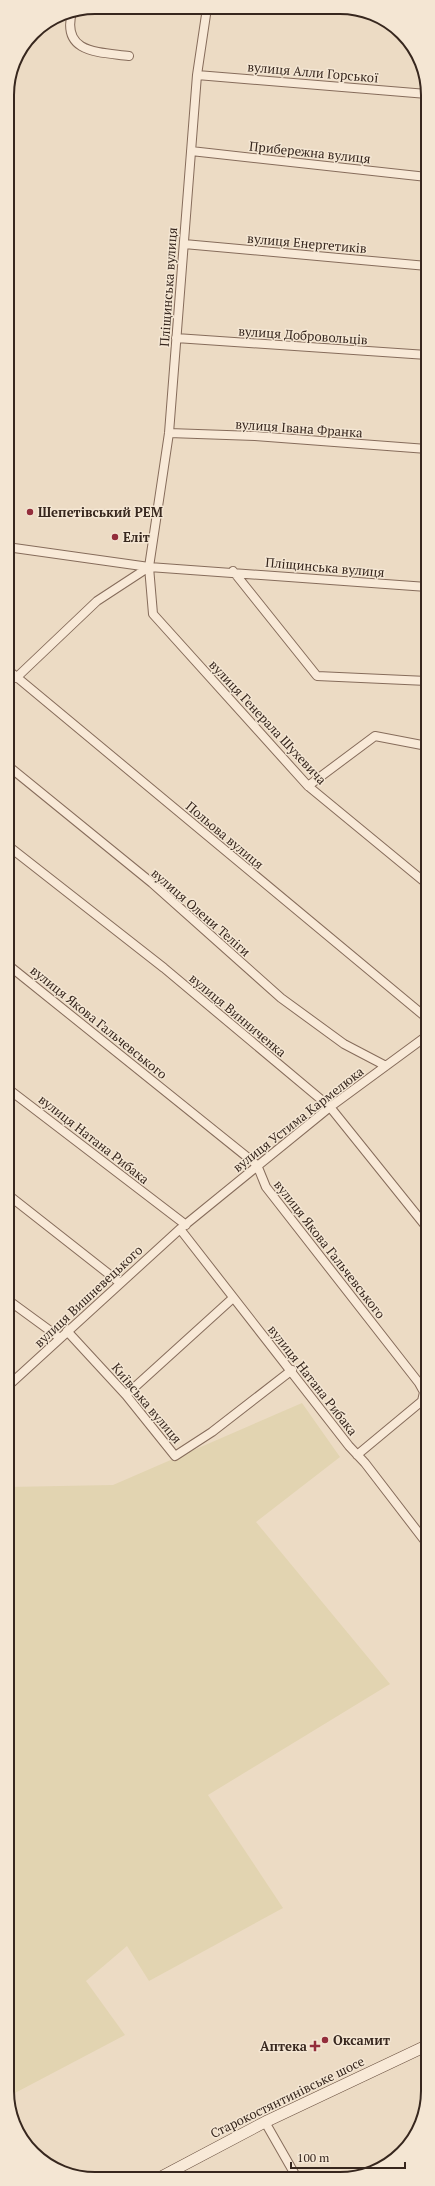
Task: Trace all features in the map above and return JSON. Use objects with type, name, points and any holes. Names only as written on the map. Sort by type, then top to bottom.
[{"type":"main road","name":"Старокостянтинівське шосе","points":[[171,2172],[265,2122],[421,2048]]},
{"type":"street","name":"Пліщинська вулиця","points":[[149,567],[169,433],[197,75],[206,14]]},
{"type":"street","points":[[71,18],[70,34],[79,45],[90,50],[129,56]]},
{"type":"street","name":"вулиця Алли Горської","points":[[197,75],[421,93]]},
{"type":"street","name":"Прибережна вулиця","points":[[191,151],[421,176]]},
{"type":"street","name":"вулиця Енергетиків","points":[[184,244],[421,265]]},
{"type":"street","name":"вулиця Добровольців","points":[[176,338],[421,355]]},
{"type":"street","name":"вулиця Івана Франка","points":[[169,433],[254,436],[421,449]]},
{"type":"street","name":"Пліщинська вулиця","points":[[14,548],[149,567],[233,571],[421,587]]},
{"type":"street","points":[[16,678],[97,601],[149,567]]},
{"type":"street","name":"вулиця Генерала Шухевича","points":[[149,567],[153,614],[308,786],[421,878]]},
{"type":"street","points":[[233,571],[317,676],[421,681]]},
{"type":"street","name":"Польова вулиця","points":[[16,678],[421,1013]]},
{"type":"street","points":[[308,786],[375,736],[421,745]]},
{"type":"street","name":"вулиця Олени Теліги","points":[[14,771],[152,883],[281,998],[344,1044],[386,1066]]},
{"type":"street","name":"вулиця Винниченка","points":[[14,850],[164,968],[330,1108],[421,1220]]},
{"type":"street","name":"вулиця Якова Гальчевського","points":[[14,970],[257,1165],[266,1187],[421,1387]]},
{"type":"street","name":"вулиця Устима Кармелюка","points":[[183,1227],[257,1165],[421,1040]]},
{"type":"street","name":"вулиця Натана Рибака","points":[[14,1093],[183,1227],[233,1298],[292,1370],[357,1455],[370,1468],[421,1534]]},
{"type":"street","points":[[14,1199],[119,1282]]},
{"type":"street","name":"вулиця Вишневецького","points":[[14,1380],[119,1282],[183,1227]]},
{"type":"street","points":[[126,1395],[233,1298]]},
{"type":"street","points":[[14,1304],[60,1338]]},
{"type":"street","name":"Київська вулиця","points":[[67,1331],[126,1395],[175,1456],[212,1432],[292,1370]]},
{"type":"street","name":"вулиця Якова Гальчевського","points":[[357,1455],[421,1402]]},
{"type":"street","points":[[265,2122],[294,2172]]},
{"type":"shaded area","points":[[302,1403],[340,1457],[256,1522],[390,1684],[208,1795],[283,1908],[149,1981],[127,1946],[86,1981],[125,2035],[14,2093],[14,1487],[113,1485]]},
{"type":"place","name":"Шепетівський РЕМ","points":[[30,512]]},
{"type":"place","name":"Еліт","points":[[115,537]]},
{"type":"place","name":"Оксамит","points":[[325,2040]]},
{"type":"place","name":"Аптека","points":[[315,2046]]}]
